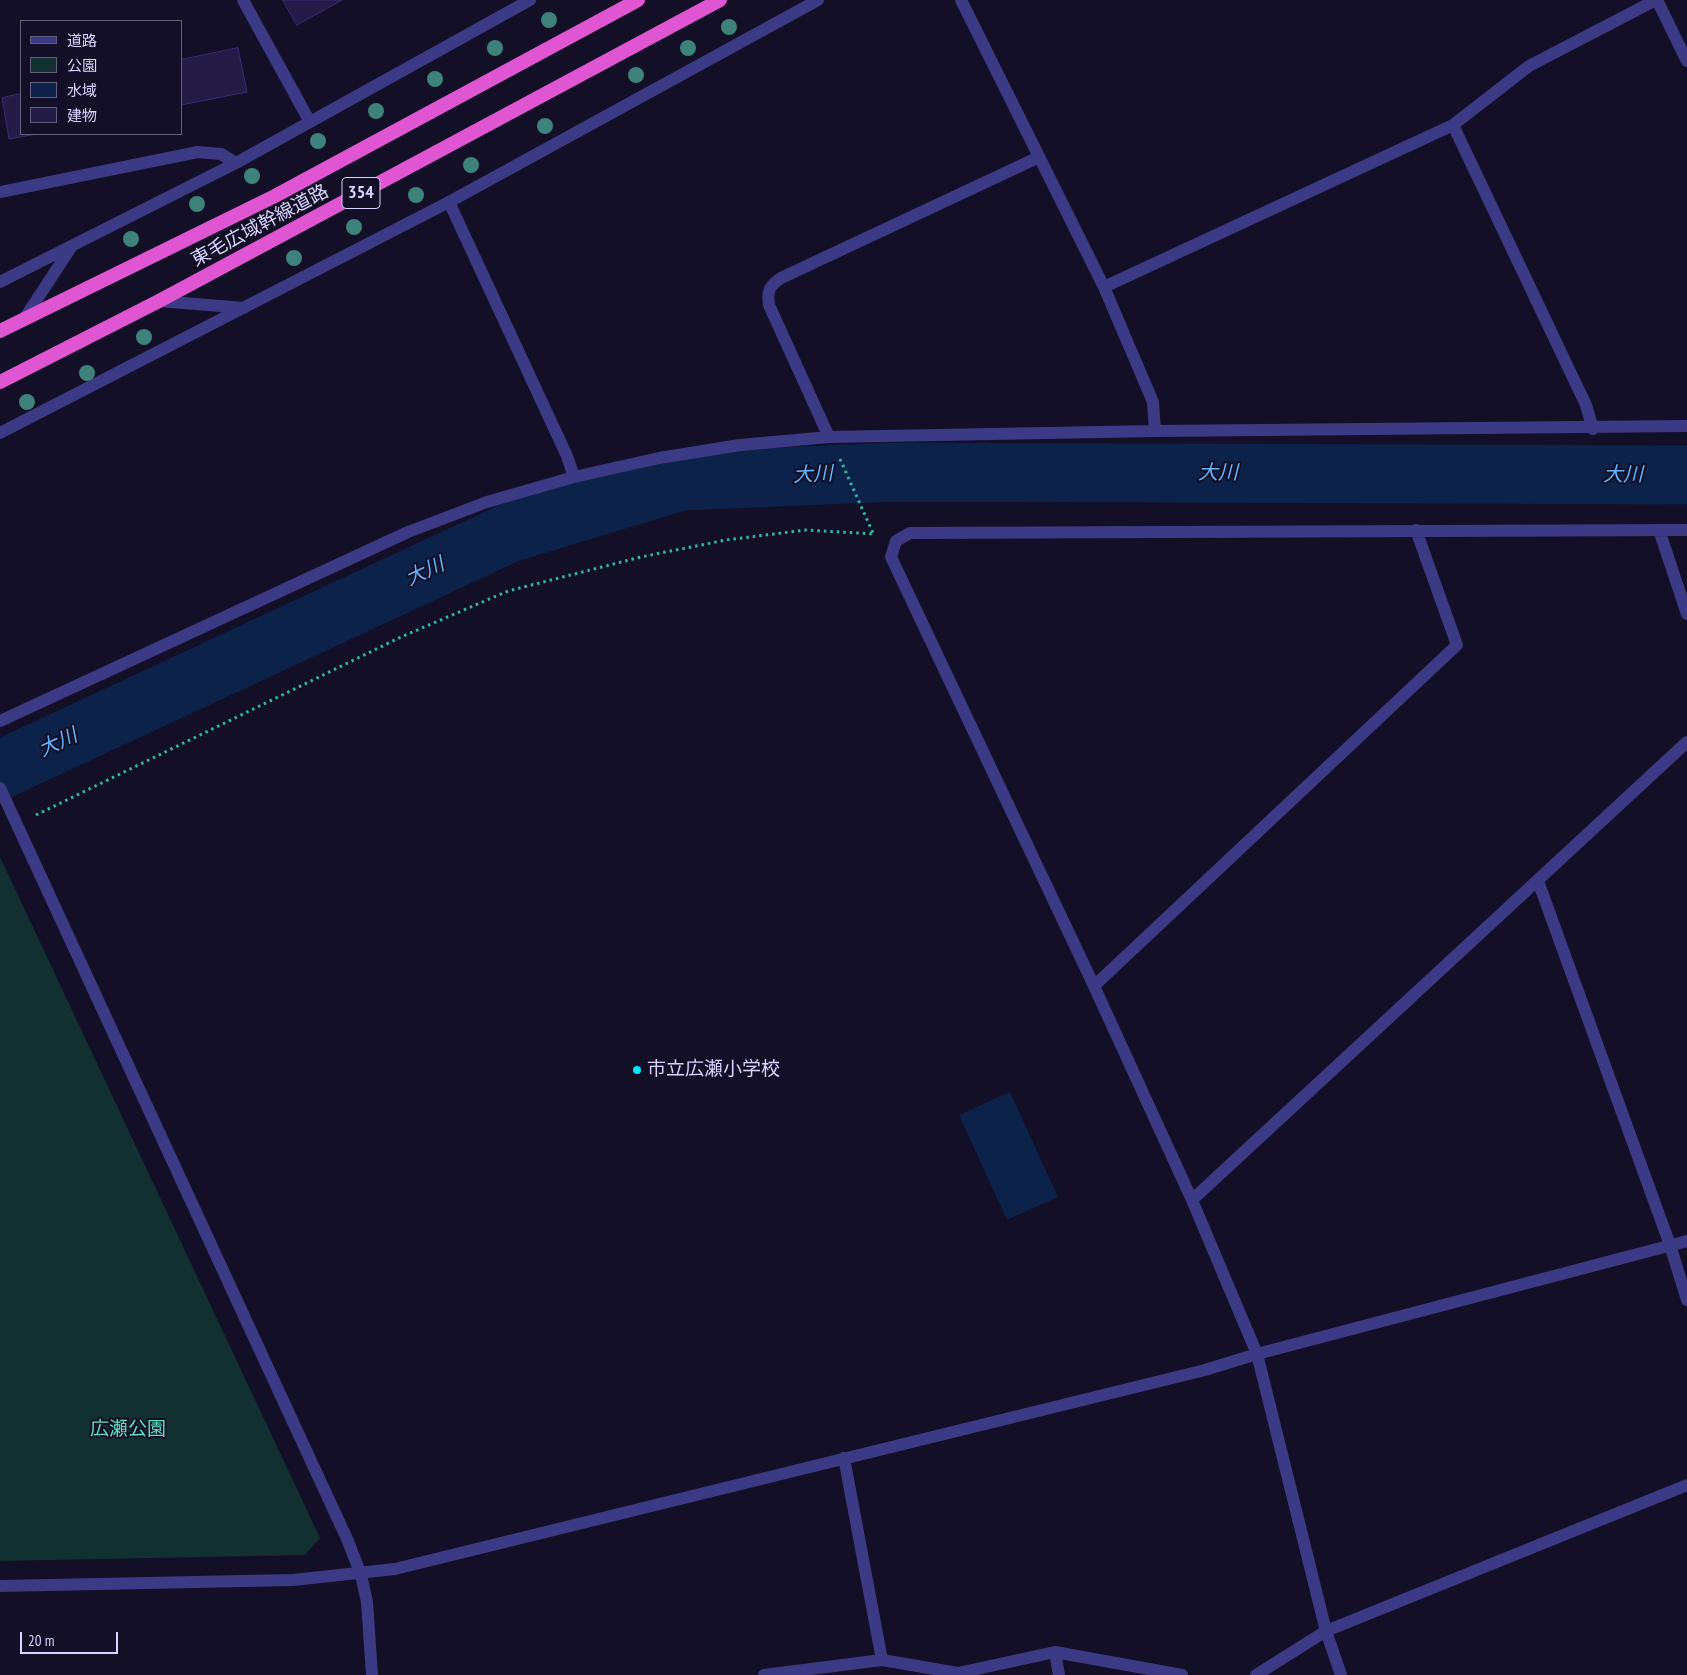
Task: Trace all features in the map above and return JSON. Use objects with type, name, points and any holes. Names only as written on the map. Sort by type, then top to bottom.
[{"type":"highway","name":"東毛広域幹線道路","points":[[0,331],[275,196],[638,0]]},
{"type":"highway","name":"東毛広域幹線道路","points":[[0,382],[158,301],[720,0]]},
{"type":"street","points":[[243,0],[310,122]]},
{"type":"street","points":[[0,282],[236,163],[530,0]]},
{"type":"street","points":[[0,433],[449,202],[818,0]]},
{"type":"street","points":[[961,0],[1037,158],[1104,287],[1153,402],[1155,431]]},
{"type":"street","points":[[1104,287],[1453,125],[1529,66],[1656,0],[1687,61]]},
{"type":"street","points":[[1453,125],[1586,405],[1593,429]]},
{"type":"street","points":[[0,192],[198,152],[222,154],[236,163]]},
{"type":"street","points":[[829,437],[769,305],[768,294],[770,285],[781,278],[1037,158]]},
{"type":"street","points":[[449,202],[563,447],[574,477]]},
{"type":"street","points":[[24,319],[72,246]]},
{"type":"street","points":[[158,301],[244,308]]},
{"type":"street","points":[[0,721],[408,532],[487,502],[574,477],[668,456],[740,445],[829,437],[1155,431],[1593,429],[1687,426]]},
{"type":"street","points":[[1094,986],[1457,645],[1416,530]]},
{"type":"street","points":[[1659,530],[1687,614]]},
{"type":"street","points":[[1341,1675],[1326,1631],[1257,1354],[1192,1200],[1094,986],[890,557],[896,541],[910,533],[1687,530]]},
{"type":"street","points":[[1192,1200],[1687,742]]},
{"type":"street","points":[[0,788],[348,1540],[361,1574],[367,1602],[372,1675]]},
{"type":"street","points":[[1538,881],[1670,1246],[1687,1300]]},
{"type":"street","points":[[0,1586],[293,1580],[395,1570],[1205,1370],[1257,1354],[1687,1241]]},
{"type":"street","points":[[844,1458],[882,1660]]},
{"type":"street","points":[[1256,1675],[1326,1631],[1687,1485]]},
{"type":"street","points":[[1055,1652],[1060,1675]]},
{"type":"street","points":[[764,1675],[882,1660],[958,1673],[1055,1652],[1182,1675]]},
{"type":"path","points":[[14,820],[401,637],[508,591],[641,556],[726,540],[806,530],[874,534],[840,458]]},
{"type":"green space","name":"広瀬公園","points":[[0,857],[320,1538],[305,1555],[0,1561]]},
{"type":"water","points":[[1010,1092],[1058,1197],[1007,1220],[959,1115]]},
{"type":"building","points":[[283,0],[342,0],[297,25]]},
{"type":"building","points":[[238,48],[247,92],[182,105],[182,60]]},
{"type":"building","points":[[20,94],[20,135],[31,135],[9,139],[2,98]]},
{"type":"waterway","name":"大川","points":[[0,770],[509,533],[681,481],[898,472],[1687,475]]},
{"type":"place","name":"市立広瀬小学校","points":[[637,1070]]}]
